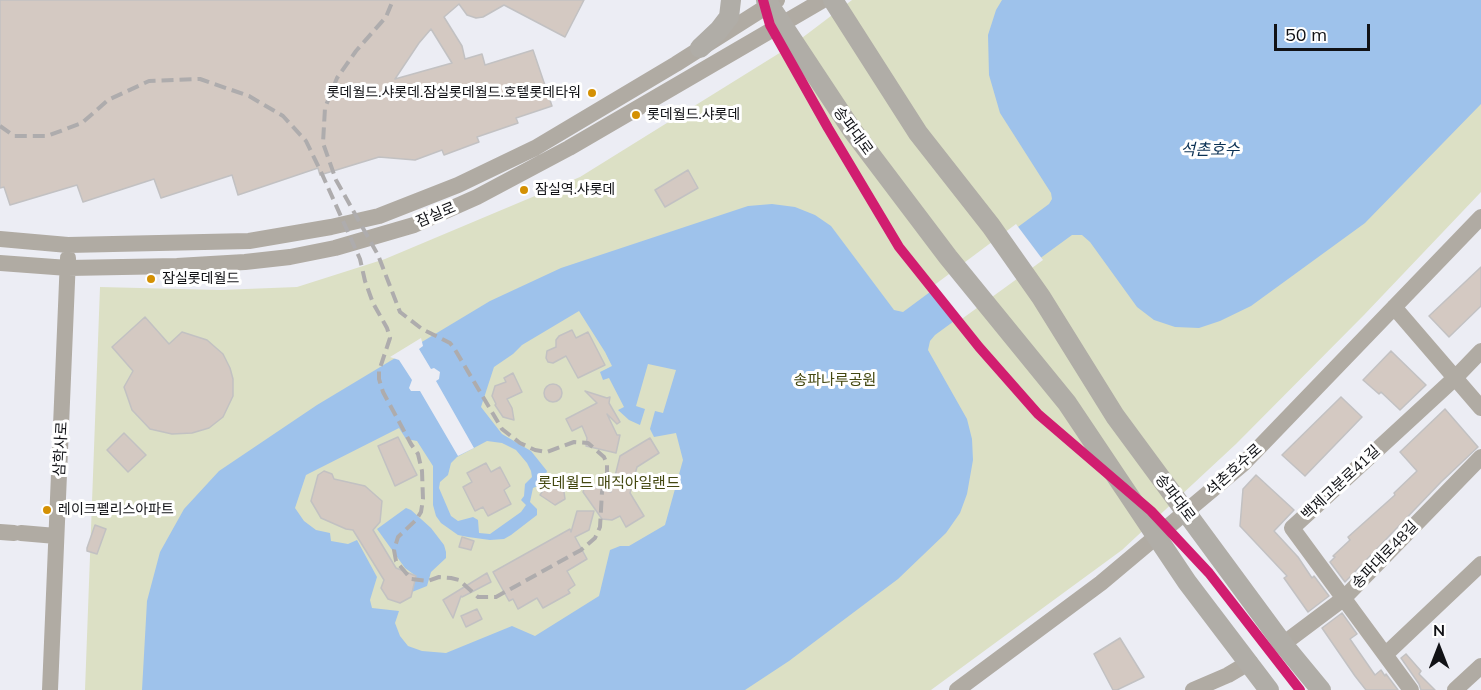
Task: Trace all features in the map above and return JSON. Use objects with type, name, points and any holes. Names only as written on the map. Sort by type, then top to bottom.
[{"type":"main road","points":[[700,48],[729,17],[731,0]]},
{"type":"main road","name":"송파대로","points":[[833,0],[918,133],[991,226],[1041,297],[1115,416],[1282,644],[1321,690]]},
{"type":"main road","name":"송파대로","points":[[770,1],[781,25],[852,130],[948,257],[1067,403],[1157,538]]},
{"type":"main road","points":[[1157,538],[1187,582],[1269,690]]},
{"type":"street","name":"잠실로","points":[[0,263],[68,268],[245,262],[290,257],[335,248],[414,225],[477,197],[550,159],[823,0]]},
{"type":"street","name":"잠실로","points":[[0,239],[68,245],[249,241],[379,216],[458,184],[535,148],[700,48],[770,1]]},
{"type":"street","name":"석촌호수로","points":[[963,688],[1101,583],[1244,463],[1481,217]]},
{"type":"street","name":"삼학사로","points":[[50,690],[68,245]]},
{"type":"street","points":[[1394,307],[1481,408]]},
{"type":"street","name":"백제고분로41길","points":[[1342,598],[1292,528],[1455,378],[1481,351]]},
{"type":"street","name":"송파대로48길","points":[[1282,644],[1302,631],[1342,598],[1481,458]]},
{"type":"street","points":[[12,532],[57,536]]},
{"type":"street","points":[[1386,654],[1481,564]]},
{"type":"street","points":[[1342,598],[1411,690]]},
{"type":"street","points":[[1193,690],[1250,663]]},
{"type":"street","points":[[1455,690],[1481,666]]},
{"type":"green space","name":"송파나루공원","points":[[852,0],[1481,0],[1481,192],[1364,315],[1236,444],[1122,550],[931,690],[85,690],[100,287],[220,290],[297,287],[385,259],[580,177],[794,44]]},
{"type":"water","name":"석촌호수","points":[[1002,0],[1481,0],[1481,104],[1365,223],[1251,306],[1220,321],[1199,328],[1175,327],[1154,320],[1137,307],[1090,242],[1082,235],[1072,235],[935,335],[930,341],[928,350],[967,419],[972,439],[973,460],[967,494],[960,513],[946,533],[898,579],[789,661],[745,690],[142,690],[147,601],[160,552],[184,509],[219,471],[317,405],[490,301],[561,268],[748,206],[772,204],[795,207],[815,215],[831,226],[894,310],[903,312],[1049,204],[1052,199],[1051,193],[1000,113],[989,75],[988,35],[996,10]],"holes":[[[579,311],[612,366],[600,372],[603,380],[609,378],[624,407],[618,410],[629,420],[640,425],[645,409],[636,406],[648,364],[676,370],[663,413],[655,411],[650,429],[654,437],[676,433],[683,460],[665,525],[629,546],[620,546],[610,550],[599,596],[535,636],[512,626],[446,653],[422,651],[408,646],[400,636],[395,623],[399,611],[372,608],[370,600],[377,577],[357,540],[348,544],[331,541],[330,533],[316,530],[304,521],[295,508],[306,475],[399,428],[406,439],[417,441],[433,466],[433,505],[441,523],[458,535],[468,537],[490,540],[504,539],[511,535],[537,515],[537,509],[530,502],[533,488],[542,484],[547,471],[531,451],[502,434],[481,407],[494,367],[522,345]],[[487,441],[502,443],[516,450],[527,463],[532,477],[525,484],[524,496],[521,500],[526,505],[521,512],[490,534],[479,533],[478,520],[473,517],[458,521],[451,516],[439,488],[440,482],[448,475],[451,463],[457,457]]]},
{"type":"water","points":[[406,508],[431,528],[444,545],[446,552],[446,558],[431,572],[427,586],[412,592],[416,576],[405,568],[377,529]]},
{"type":"pier","points":[[1016,224],[1043,260],[959,321],[933,286]]},
{"type":"pier","points":[[421,338],[423,346],[419,349],[431,369],[434,368],[440,372],[439,379],[436,381],[474,448],[458,456],[420,391],[411,391],[409,388],[412,380],[399,360],[390,357]]},
{"type":"building","points":[[0,0],[584,0],[565,37],[504,5],[483,17],[476,18],[467,15],[459,4],[444,17],[462,46],[465,59],[482,54],[485,65],[533,50],[552,106],[516,118],[518,123],[477,137],[479,142],[444,155],[442,150],[415,160],[379,157],[320,175],[318,168],[238,195],[232,175],[161,198],[154,179],[83,202],[77,185],[10,205],[4,187],[0,188]],"holes":[[[431,29],[452,63],[395,79]]]},
{"type":"building","points":[[688,170],[698,188],[665,207],[655,190]]},
{"type":"building","points":[[1481,267],[1481,306],[1449,337],[1429,316]]},
{"type":"building","points":[[145,317],[169,344],[182,332],[207,340],[223,354],[233,379],[233,396],[223,417],[209,428],[192,433],[172,434],[150,429],[132,410],[124,387],[133,371],[112,347]]},
{"type":"building","points":[[572,330],[576,338],[588,332],[605,365],[578,378],[566,356],[553,363],[548,362],[546,358],[547,351],[556,347],[556,340],[559,336]]},
{"type":"building","points":[[1391,351],[1426,385],[1400,410],[1381,392],[1379,394],[1363,380]]},
{"type":"building","points":[[513,373],[522,392],[507,399],[512,408],[514,420],[503,417],[492,396],[495,386],[506,382],[504,378]]},
{"type":"building","points":[[549,384],[557,384],[562,389],[560,400],[549,402],[544,397],[544,389]]},
{"type":"building","points":[[585,391],[610,397],[609,403],[620,422],[617,424],[607,414],[617,435],[620,435],[616,453],[586,446],[587,438],[582,426],[572,431],[566,419],[597,403]]},
{"type":"building","points":[[1341,397],[1362,417],[1305,476],[1282,455]]},
{"type":"building","points":[[1445,409],[1478,447],[1345,582],[1330,562],[1335,557],[1333,556],[1350,540],[1348,537],[1395,495],[1394,493],[1417,471],[1400,452]]},
{"type":"building","points":[[124,433],[146,455],[128,472],[107,450]]},
{"type":"building","points":[[398,437],[417,475],[395,486],[378,446]]},
{"type":"building","points":[[650,438],[659,453],[637,467],[630,493],[644,516],[626,527],[620,516],[612,520],[602,519],[583,492],[586,484],[611,492],[620,456]]},
{"type":"building","points":[[486,463],[491,472],[500,467],[510,486],[504,490],[511,504],[488,516],[483,507],[475,511],[463,487],[472,482],[467,473]]},
{"type":"building","points":[[324,471],[332,474],[334,479],[365,486],[382,501],[380,522],[373,530],[396,568],[416,576],[411,597],[400,603],[388,599],[381,588],[384,580],[353,530],[321,518],[311,501],[318,475]]},
{"type":"building","points":[[1256,475],[1294,510],[1274,531],[1329,596],[1308,612],[1284,578],[1287,576],[1240,526],[1243,489]]},
{"type":"building","points":[[550,480],[563,485],[565,499],[555,505],[540,495]]},
{"type":"building","points":[[577,511],[594,511],[589,530],[575,537],[587,559],[567,571],[575,585],[568,590],[570,593],[543,608],[537,598],[518,609],[513,599],[509,601],[493,572],[570,529],[571,532]]},
{"type":"building","points":[[95,525],[106,529],[97,554],[87,551]]},
{"type":"building","points":[[462,537],[474,541],[471,550],[459,547]]},
{"type":"building","points":[[487,573],[491,582],[461,596],[453,618],[443,600]]},
{"type":"building","points":[[477,609],[482,619],[466,627],[461,616]]},
{"type":"building","points":[[1342,613],[1357,634],[1350,639],[1375,675],[1381,670],[1398,690],[1366,690],[1355,676],[1322,628]]},
{"type":"building","points":[[1120,638],[1144,677],[1113,690],[1094,654]]},
{"type":"building","points":[[1406,654],[1421,671],[1419,674],[1435,690],[1421,690],[1401,658]]},
{"type":"railway","points":[[0,126],[14,136],[47,136],[82,123],[108,100],[149,81],[200,79],[249,96],[283,116],[306,141],[322,174],[360,259],[373,303],[390,338],[379,371],[379,379],[383,392],[418,454],[422,471],[423,499],[421,512],[416,520],[398,537],[394,550],[396,561],[411,579],[428,581],[439,577],[451,578],[459,580],[478,597],[496,597],[581,550],[595,538],[600,527],[602,492],[607,464],[604,457],[588,443],[574,442],[547,452],[535,450],[520,443],[502,429],[450,343],[422,329],[400,312],[378,255],[336,180],[323,143],[325,108],[337,78],[356,51],[386,17],[393,0]]},
{"type":"transit line","points":[[763,0],[770,25],[899,247],[979,347],[1038,414],[1151,511],[1209,573],[1300,690]]},
{"type":"place","name":"롯데월드.샤롯데.잠실롯데월드.호텔롯데타워","points":[[592,93]]},
{"type":"place","name":"롯데월드.샤롯데","points":[[636,115]]},
{"type":"place","name":"잠실역.샤롯데","points":[[524,190]]},
{"type":"place","name":"잠실롯데월드","points":[[151,279]]},
{"type":"place","name":"레이크펠리스아파트","points":[[47,510]]},
{"type":"park label","name":"롯데월드 매직아일랜드","points":[[609,483]]}]
